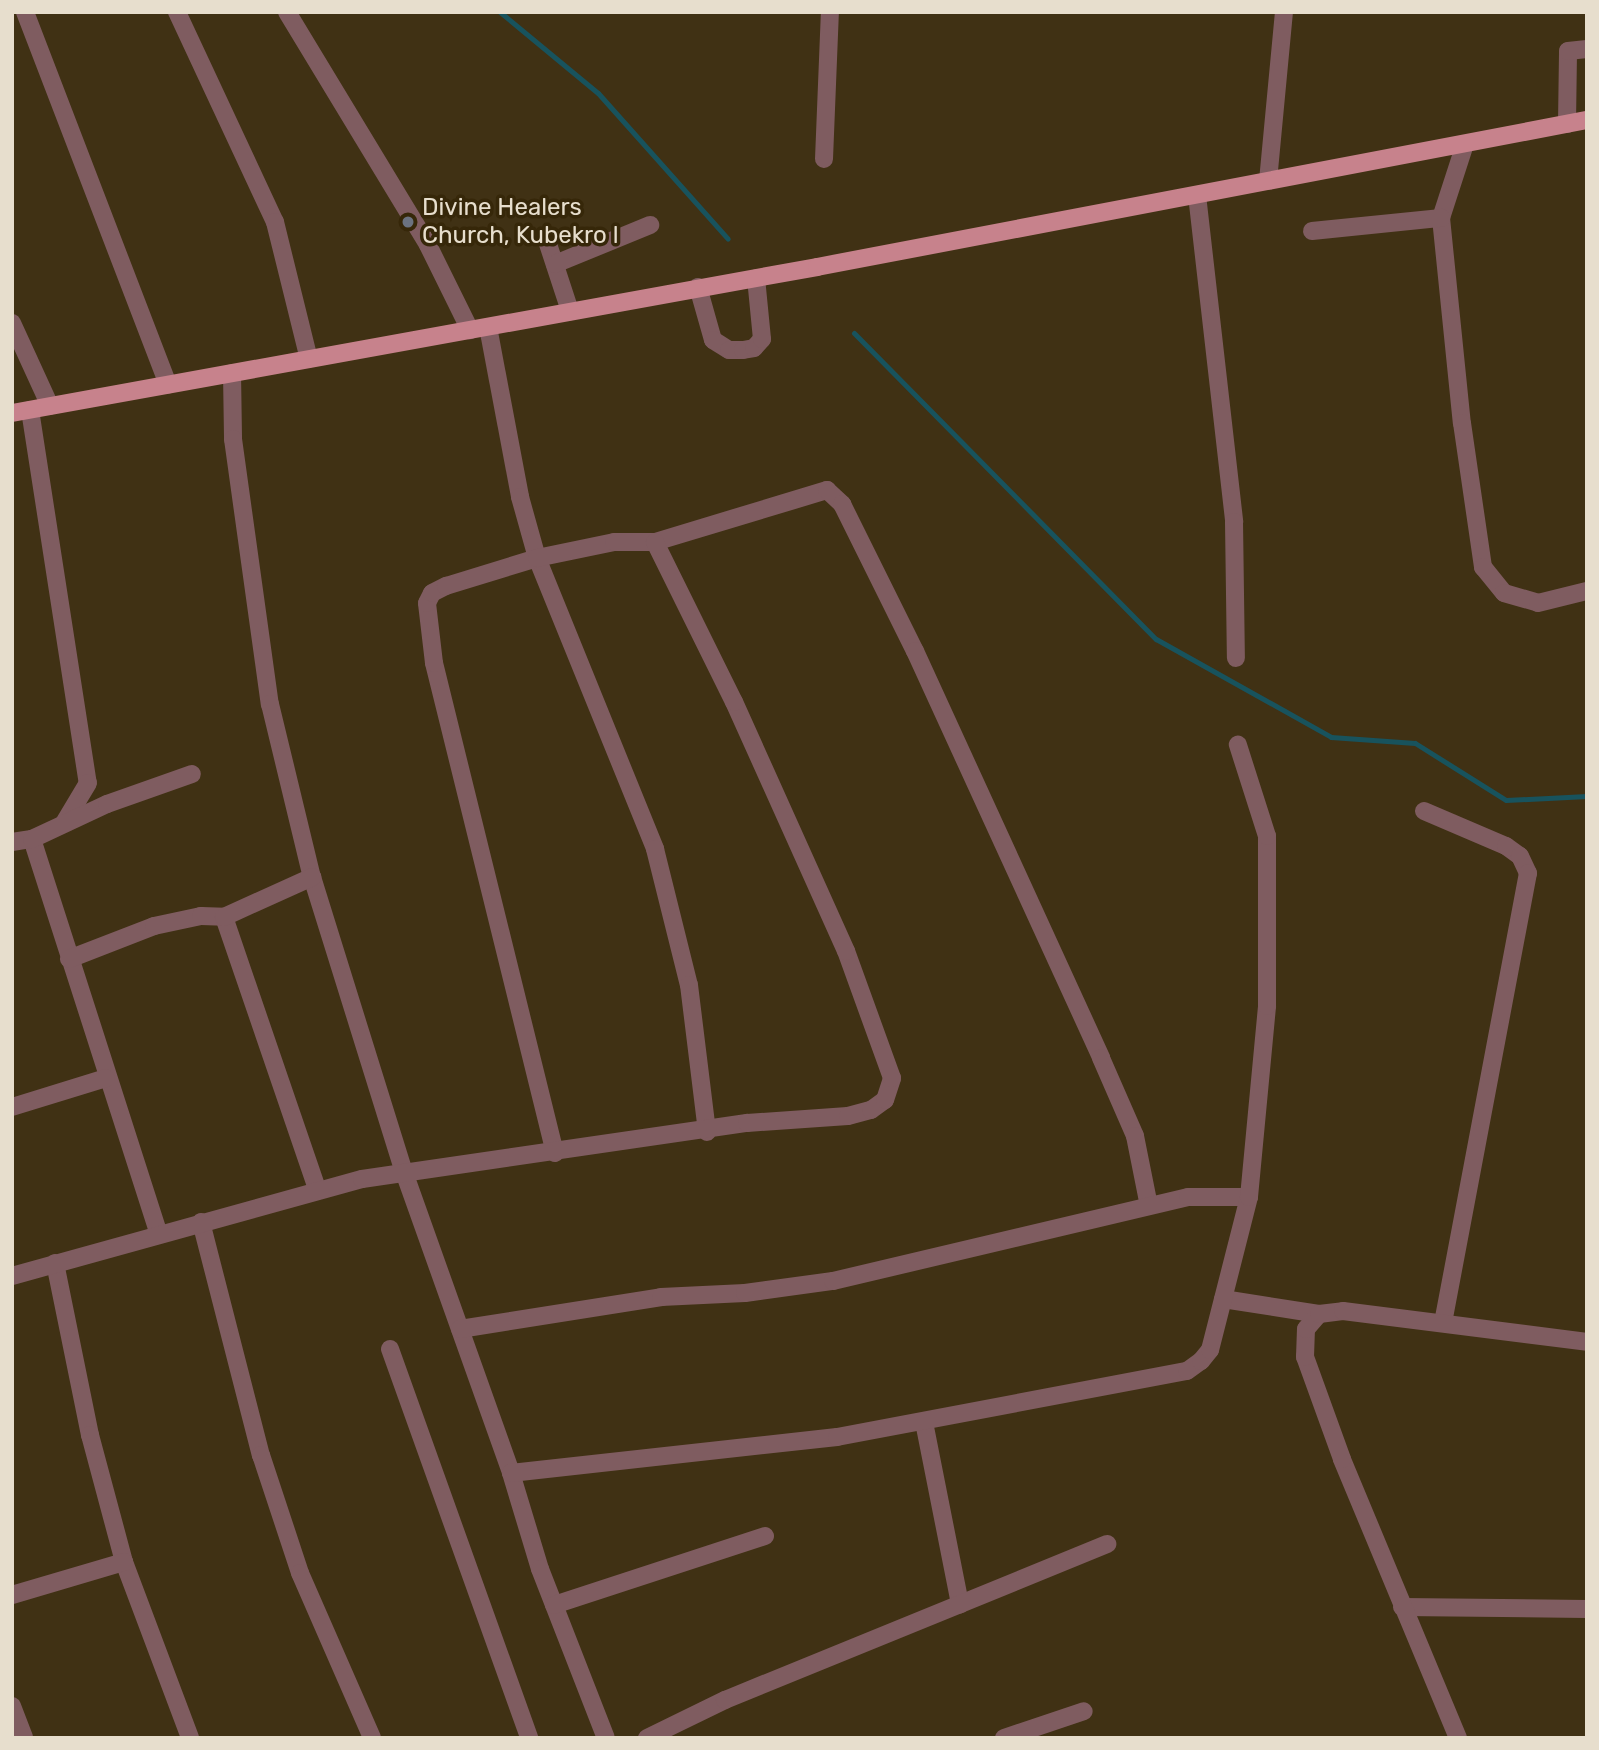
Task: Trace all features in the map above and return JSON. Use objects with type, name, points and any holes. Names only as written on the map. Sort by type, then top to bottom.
[{"type":"main road","points":[[21,412],[756,278],[1587,120]]},
{"type":"street","points":[[25,12],[168,385]]},
{"type":"street","points":[[177,12],[275,222],[309,359]]},
{"type":"street","points":[[287,12],[479,329],[537,558],[655,849],[689,985],[707,1132]]},
{"type":"street","points":[[824,159],[830,12]]},
{"type":"street","points":[[1268,181],[1284,12]]},
{"type":"street","points":[[1567,124],[1568,51],[1587,49]]},
{"type":"street","points":[[1465,144],[1441,218],[1461,423],[1483,567],[1504,593],[1538,603],[1587,591]]},
{"type":"street","points":[[1197,195],[1234,522],[1236,658]]},
{"type":"street","points":[[1312,231],[1441,218]]},
{"type":"street","points":[[555,264],[650,225]]},
{"type":"street","points":[[548,244],[570,311]]},
{"type":"street","points":[[698,287],[713,340],[729,350],[743,350],[754,348],[762,339],[756,278]]},
{"type":"street","points":[[12,323],[50,406]]},
{"type":"street","points":[[232,373],[233,439],[270,704],[312,877],[404,1172],[511,1473],[554,1605],[606,1738]]},
{"type":"street","points":[[21,412],[88,783],[107,804]]},
{"type":"street","points":[[555,1153],[509,951],[453,747],[425,611],[432,593],[446,586],[537,558],[614,542],[655,542],[815,491],[827,490],[842,504],[915,651],[1101,1058],[1135,1136],[1149,1206]]},
{"type":"street","points":[[12,1276],[317,1188],[404,1172],[707,1132],[747,1123],[871,1110],[885,1100],[892,1078],[846,951],[734,702],[655,542]]},
{"type":"street","points":[[511,1473],[785,1444],[924,1422],[1187,1371],[1210,1350],[1249,1197],[1267,1006],[1267,836],[1238,745]]},
{"type":"street","points":[[12,842],[32,839],[107,804],[192,774]]},
{"type":"street","points":[[64,822],[88,783]]},
{"type":"street","points":[[1424,811],[1506,846],[1520,856],[1528,873],[1443,1323]]},
{"type":"street","points":[[32,839],[106,1078],[159,1234]]},
{"type":"street","points":[[69,959],[154,926],[201,916],[224,917],[312,877]]},
{"type":"street","points":[[224,917],[317,1188]]},
{"type":"street","points":[[12,1107],[106,1078]]},
{"type":"street","points":[[460,1329],[661,1297],[746,1293],[833,1281],[1188,1197],[1249,1197]]},
{"type":"street","points":[[201,1222],[261,1455],[300,1573],[372,1738]]},
{"type":"street","points":[[55,1263],[90,1435],[124,1562],[190,1738]]},
{"type":"street","points":[[1223,1299],[1319,1314],[1343,1311],[1587,1342]]},
{"type":"street","points":[[1319,1314],[1306,1329],[1305,1357],[1402,1607],[1458,1738]]},
{"type":"street","points":[[390,1349],[529,1738]]},
{"type":"street","points":[[924,1422],[960,1604]]},
{"type":"street","points":[[554,1605],[765,1536]]},
{"type":"street","points":[[647,1738],[725,1700],[1107,1544]]},
{"type":"street","points":[[12,1595],[124,1562]]},
{"type":"street","points":[[1402,1607],[1587,1609]]},
{"type":"street","points":[[12,1706],[23,1738]]},
{"type":"street","points":[[1004,1738],[1084,1711]]},
{"type":"waterway","points":[[500,12],[598,93],[728,239]]},
{"type":"waterway","points":[[854,333],[1156,639],[1331,737],[1415,743],[1506,800],[1587,796]]},
{"type":"place","name":"Divine Healers Church, Kubekro l","points":[[408,222]]}]
